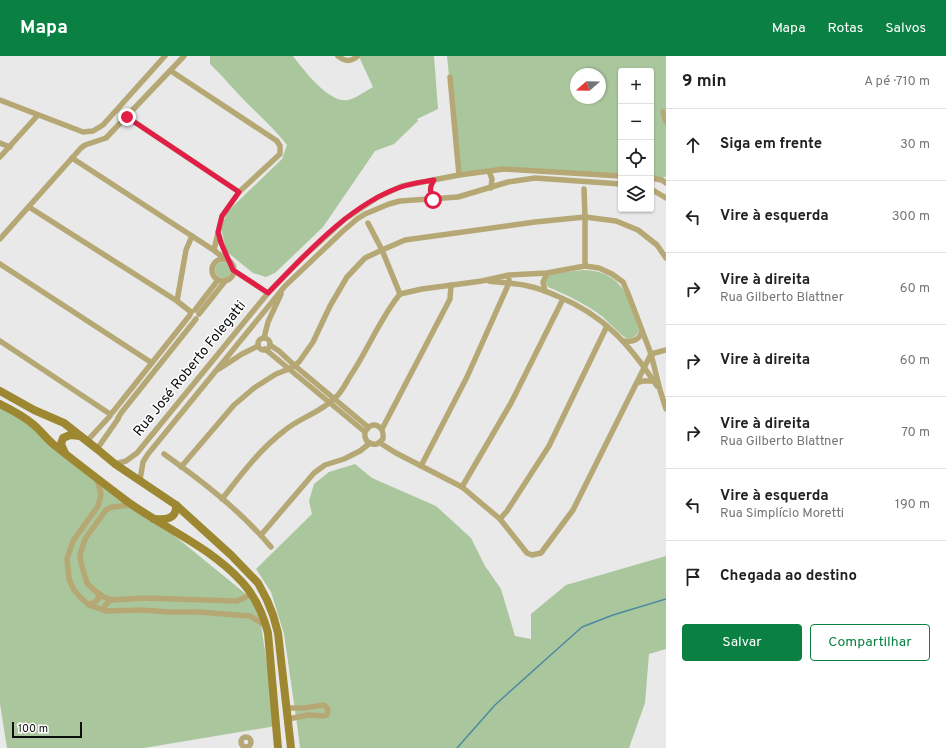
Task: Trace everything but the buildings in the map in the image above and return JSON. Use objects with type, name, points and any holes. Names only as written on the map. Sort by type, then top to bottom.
[{"type":"main road","points":[[0,391],[34,410],[64,423],[115,464],[176,505],[202,528],[258,583],[267,600],[278,633],[291,748]]},
{"type":"main road","points":[[0,404],[28,420],[49,441],[65,454],[132,504],[201,547],[223,563],[243,582],[258,604],[268,633],[278,748]]},
{"type":"main road","points":[[65,454],[61,441],[64,438],[70,435],[84,438]]},
{"type":"main road","points":[[154,519],[163,520],[173,517],[176,514],[176,505]]},
{"type":"street","points":[[0,100],[38,116],[83,132],[93,131],[98,129],[165,56]]},
{"type":"street","points":[[0,239],[85,145],[106,138],[184,56]]},
{"type":"street","points":[[338,56],[342,59],[350,61],[354,60],[358,56]]},
{"type":"street","points":[[171,71],[277,141],[280,146],[280,154],[239,192],[222,216],[212,272],[218,280],[226,280]]},
{"type":"street","points":[[450,77],[459,175]]},
{"type":"street","points":[[663,112],[666,122]]},
{"type":"street","points":[[0,157],[38,116]]},
{"type":"street","points":[[127,117],[239,192]]},
{"type":"street","points":[[0,143],[10,147]]},
{"type":"street","points":[[72,158],[215,250],[231,264],[233,270],[231,276],[194,313],[110,414],[84,438]]},
{"type":"street","name":"Rua José Roberto Folegatti","points":[[115,464],[126,461],[137,453],[268,293],[302,258],[356,210],[378,197],[402,186],[459,175],[504,169],[618,176]]},
{"type":"street","points":[[489,171],[492,179],[491,188]]},
{"type":"street","points":[[140,480],[144,462],[148,454],[213,372],[285,286],[343,230],[365,214],[400,201],[433,200],[458,197],[508,182],[535,178],[618,184]]},
{"type":"street","points":[[654,179],[662,180],[666,183]]},
{"type":"street","points":[[433,200],[430,186],[434,180]]},
{"type":"street","points":[[584,189],[584,266]]},
{"type":"street","points":[[654,191],[666,198]]},
{"type":"street","points":[[29,207],[178,301],[194,313]]},
{"type":"street","points":[[181,467],[234,405],[254,388],[299,362],[313,342],[330,306],[347,277],[365,258],[405,240],[528,223],[585,217],[616,221],[638,230],[657,245],[666,258]]},
{"type":"street","points":[[368,223],[382,250],[400,294]]},
{"type":"street","points":[[218,232],[227,260]]},
{"type":"street","points":[[178,301],[186,250],[192,236]]},
{"type":"street","points":[[215,262],[227,260]]},
{"type":"street","points":[[0,264],[151,363],[151,368],[154,370]]},
{"type":"street","points":[[222,499],[260,452],[284,431],[335,398],[361,361],[387,313],[400,294],[422,289],[509,275],[547,273],[584,266],[599,268],[606,271],[623,282],[651,354],[666,409]]},
{"type":"street","points":[[233,270],[268,293]]},
{"type":"street","points":[[545,291],[543,282],[547,273]]},
{"type":"street","points":[[421,466],[467,377],[509,284],[509,275]]},
{"type":"street","points":[[97,449],[121,413],[159,364],[218,280]]},
{"type":"street","points":[[485,280],[528,286],[545,291],[590,312],[623,341],[645,367],[660,390]]},
{"type":"street","points":[[382,429],[450,299],[451,285]]},
{"type":"street","points":[[264,338],[268,322],[285,286]]},
{"type":"street","points":[[462,487],[511,403],[563,299]]},
{"type":"street","points":[[500,519],[508,511],[549,446],[607,326]]},
{"type":"street","points":[[623,341],[630,342],[636,340],[642,331]]},
{"type":"street","points":[[264,338],[268,339],[270,344],[335,398],[367,429]]},
{"type":"street","points":[[258,346],[259,339],[264,338]]},
{"type":"street","points":[[0,341],[110,414],[117,414],[118,419]]},
{"type":"street","points":[[265,350],[270,344]]},
{"type":"street","points":[[213,372],[258,346]]},
{"type":"street","points":[[258,346],[275,356],[329,402],[367,429]]},
{"type":"street","points":[[651,354],[666,350]]},
{"type":"street","points":[[367,429],[366,440],[370,443],[380,443],[396,453],[462,487],[500,519],[527,553],[532,555],[540,553],[573,510],[651,354]]},
{"type":"street","points":[[151,363],[157,361],[159,364]]},
{"type":"street","points":[[637,383],[654,381]]},
{"type":"street","points":[[367,429],[373,425],[382,429],[384,434],[380,443]]},
{"type":"street","points":[[261,535],[314,473],[325,465],[344,459],[360,451],[370,443]]},
{"type":"street","points":[[164,454],[222,499],[261,535],[271,547]]},
{"type":"street","points":[[97,478],[101,495],[98,506],[73,541],[67,559],[69,579],[74,590],[81,598],[89,605],[106,611],[141,610],[250,616],[266,626]]},
{"type":"street","points":[[132,504],[112,507],[106,510],[84,539],[80,563],[87,583],[97,592],[112,600],[143,598],[237,601],[252,594]]},
{"type":"street","points":[[73,541],[73,544],[76,546],[83,545]]},
{"type":"street","points":[[68,555],[76,554],[80,559]]},
{"type":"street","points":[[89,605],[98,600],[99,598],[97,592]]},
{"type":"street","points":[[106,611],[104,607],[112,600]]},
{"type":"street","points":[[168,612],[164,605],[166,601],[170,600]]},
{"type":"street","points":[[186,612],[191,607],[188,600]]},
{"type":"street","points":[[286,708],[309,707],[320,704],[324,705],[328,709],[327,715],[324,716],[308,715],[288,719]]},
{"type":"green space","points":[[210,56],[293,56],[310,77],[325,91],[333,97],[341,100],[348,100],[373,87],[360,59],[361,56],[434,56],[438,109],[417,119],[418,121],[394,144],[375,151],[323,227],[275,273],[266,277],[253,273],[227,252],[221,229],[227,212],[282,159],[287,145],[210,64]]},
{"type":"green space","points":[[447,56],[666,56],[666,111],[663,112],[666,122],[666,177],[654,178],[654,68],[618,68],[618,176],[504,169],[459,175]]},
{"type":"green space","points":[[220,262],[226,262],[231,267],[229,276],[226,278],[220,278],[215,273],[215,267]]},
{"type":"green space","points":[[583,270],[608,275],[623,289],[632,308],[639,331],[634,337],[626,338],[597,312],[548,287],[546,283],[546,280],[551,274]]},
{"type":"green space","points":[[0,403],[154,519],[258,604],[276,726],[144,748],[7,748],[0,704]]},
{"type":"green space","points":[[355,464],[372,478],[436,506],[471,538],[485,566],[501,589],[515,636],[531,639],[531,614],[566,585],[666,556],[666,649],[649,654],[645,703],[629,748],[300,748],[284,634],[271,592],[256,569],[312,514],[309,501],[314,484],[329,472]]},
{"type":"waterway","points":[[457,748],[495,705],[582,627],[613,615],[666,599]]},
{"type":"route","points":[[127,117],[239,192],[222,216],[218,232],[219,237],[228,261],[233,266],[233,270],[268,293],[302,258],[345,219],[356,210],[378,197],[402,186],[434,180],[430,186],[433,200]]}]
